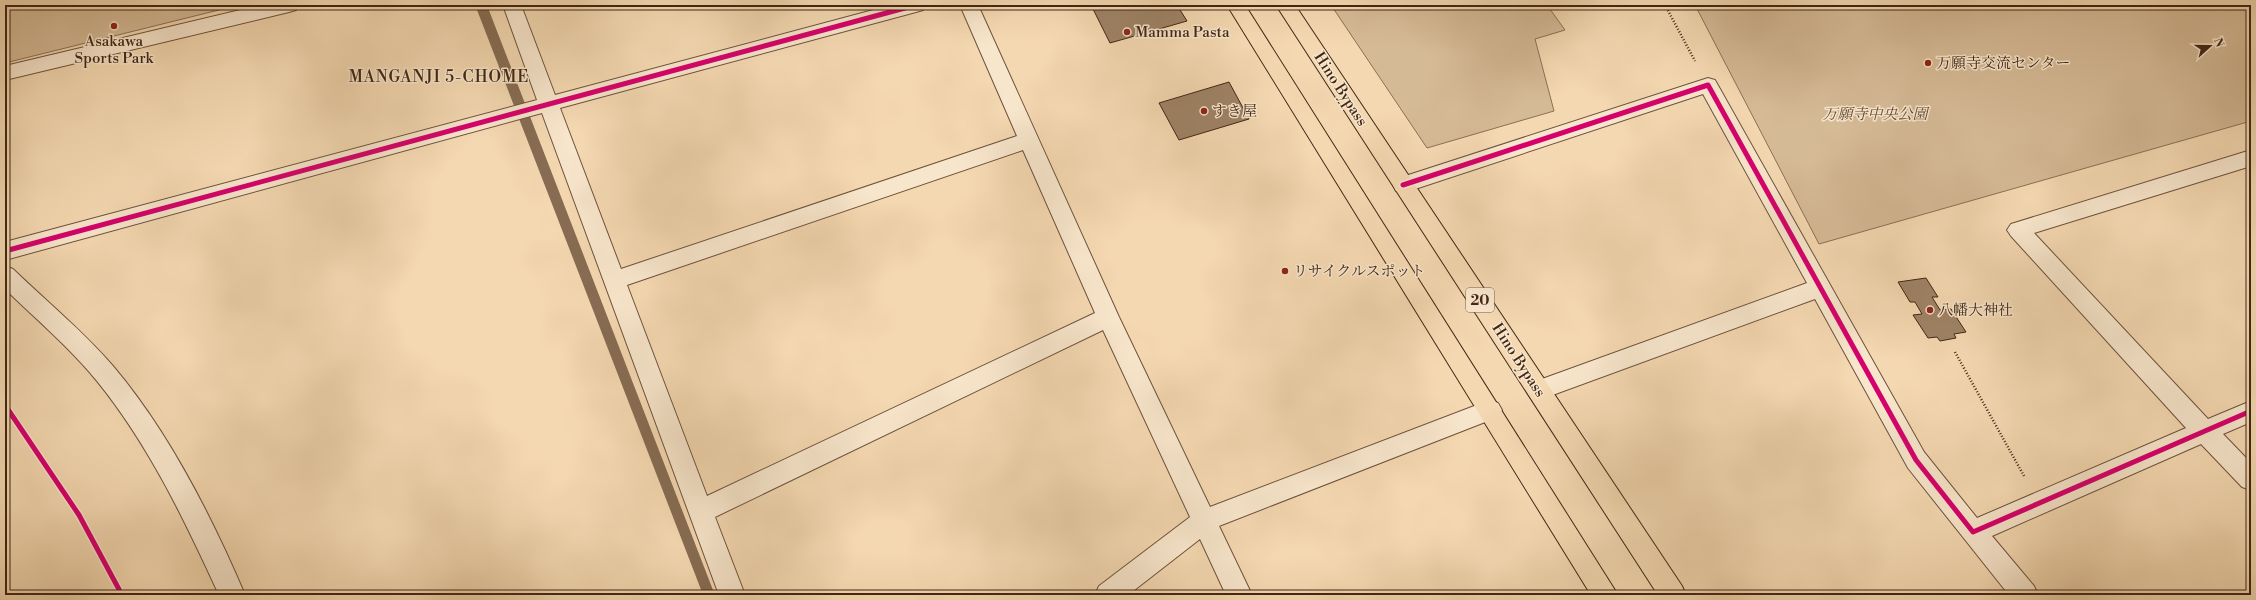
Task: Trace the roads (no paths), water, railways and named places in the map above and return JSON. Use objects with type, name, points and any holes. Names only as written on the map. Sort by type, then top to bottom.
[{"type":"highway","points":[[1236,5],[1605,595]]},
{"type":"highway","name":"Hino Bypass","points":[[1285,5],[1673,595]]},
{"type":"street","points":[[5,73],[289,5]]},
{"type":"street","points":[[512,5],[732,595]]},
{"type":"street","points":[[5,251],[916,5]]},
{"type":"street","points":[[969,5],[1108,317],[1238,595]]},
{"type":"street","points":[[1404,185],[1708,85],[1819,288],[1916,460],[2025,595]]},
{"type":"street","points":[[614,281],[1028,140]]},
{"type":"street","points":[[2251,158],[2018,230],[2204,432],[2251,479]]},
{"type":"street","points":[[5,275],[97,366],[117,389],[149,437],[199,524],[232,595]]},
{"type":"street","points":[[1539,390],[1819,288]]},
{"type":"street","points":[[700,512],[1108,317]]},
{"type":"street","points":[[1108,595],[1203,520],[1490,410]]},
{"type":"street","points":[[1973,532],[2251,411]]},
{"type":"waterway","points":[[481,5],[709,595]]},
{"type":"place","name":"Asakawa Sports Park","points":[[114,26]]},
{"type":"place","name":"Mamma Pasta","points":[[1127,32]]},
{"type":"place","name":"万願寺交流センター","points":[[1928,63]]},
{"type":"place","name":"すき屋","points":[[1204,111]]},
{"type":"place","name":"リサイクルスポット","points":[[1285,271]]},
{"type":"place","name":"八幡大神社","points":[[1930,310]]},
{"type":"district","name":"MANGANJI 5-CHOME","points":[[439,76]]},
{"type":"park label","name":"万願寺中央公園","points":[[1875,114]]}]
